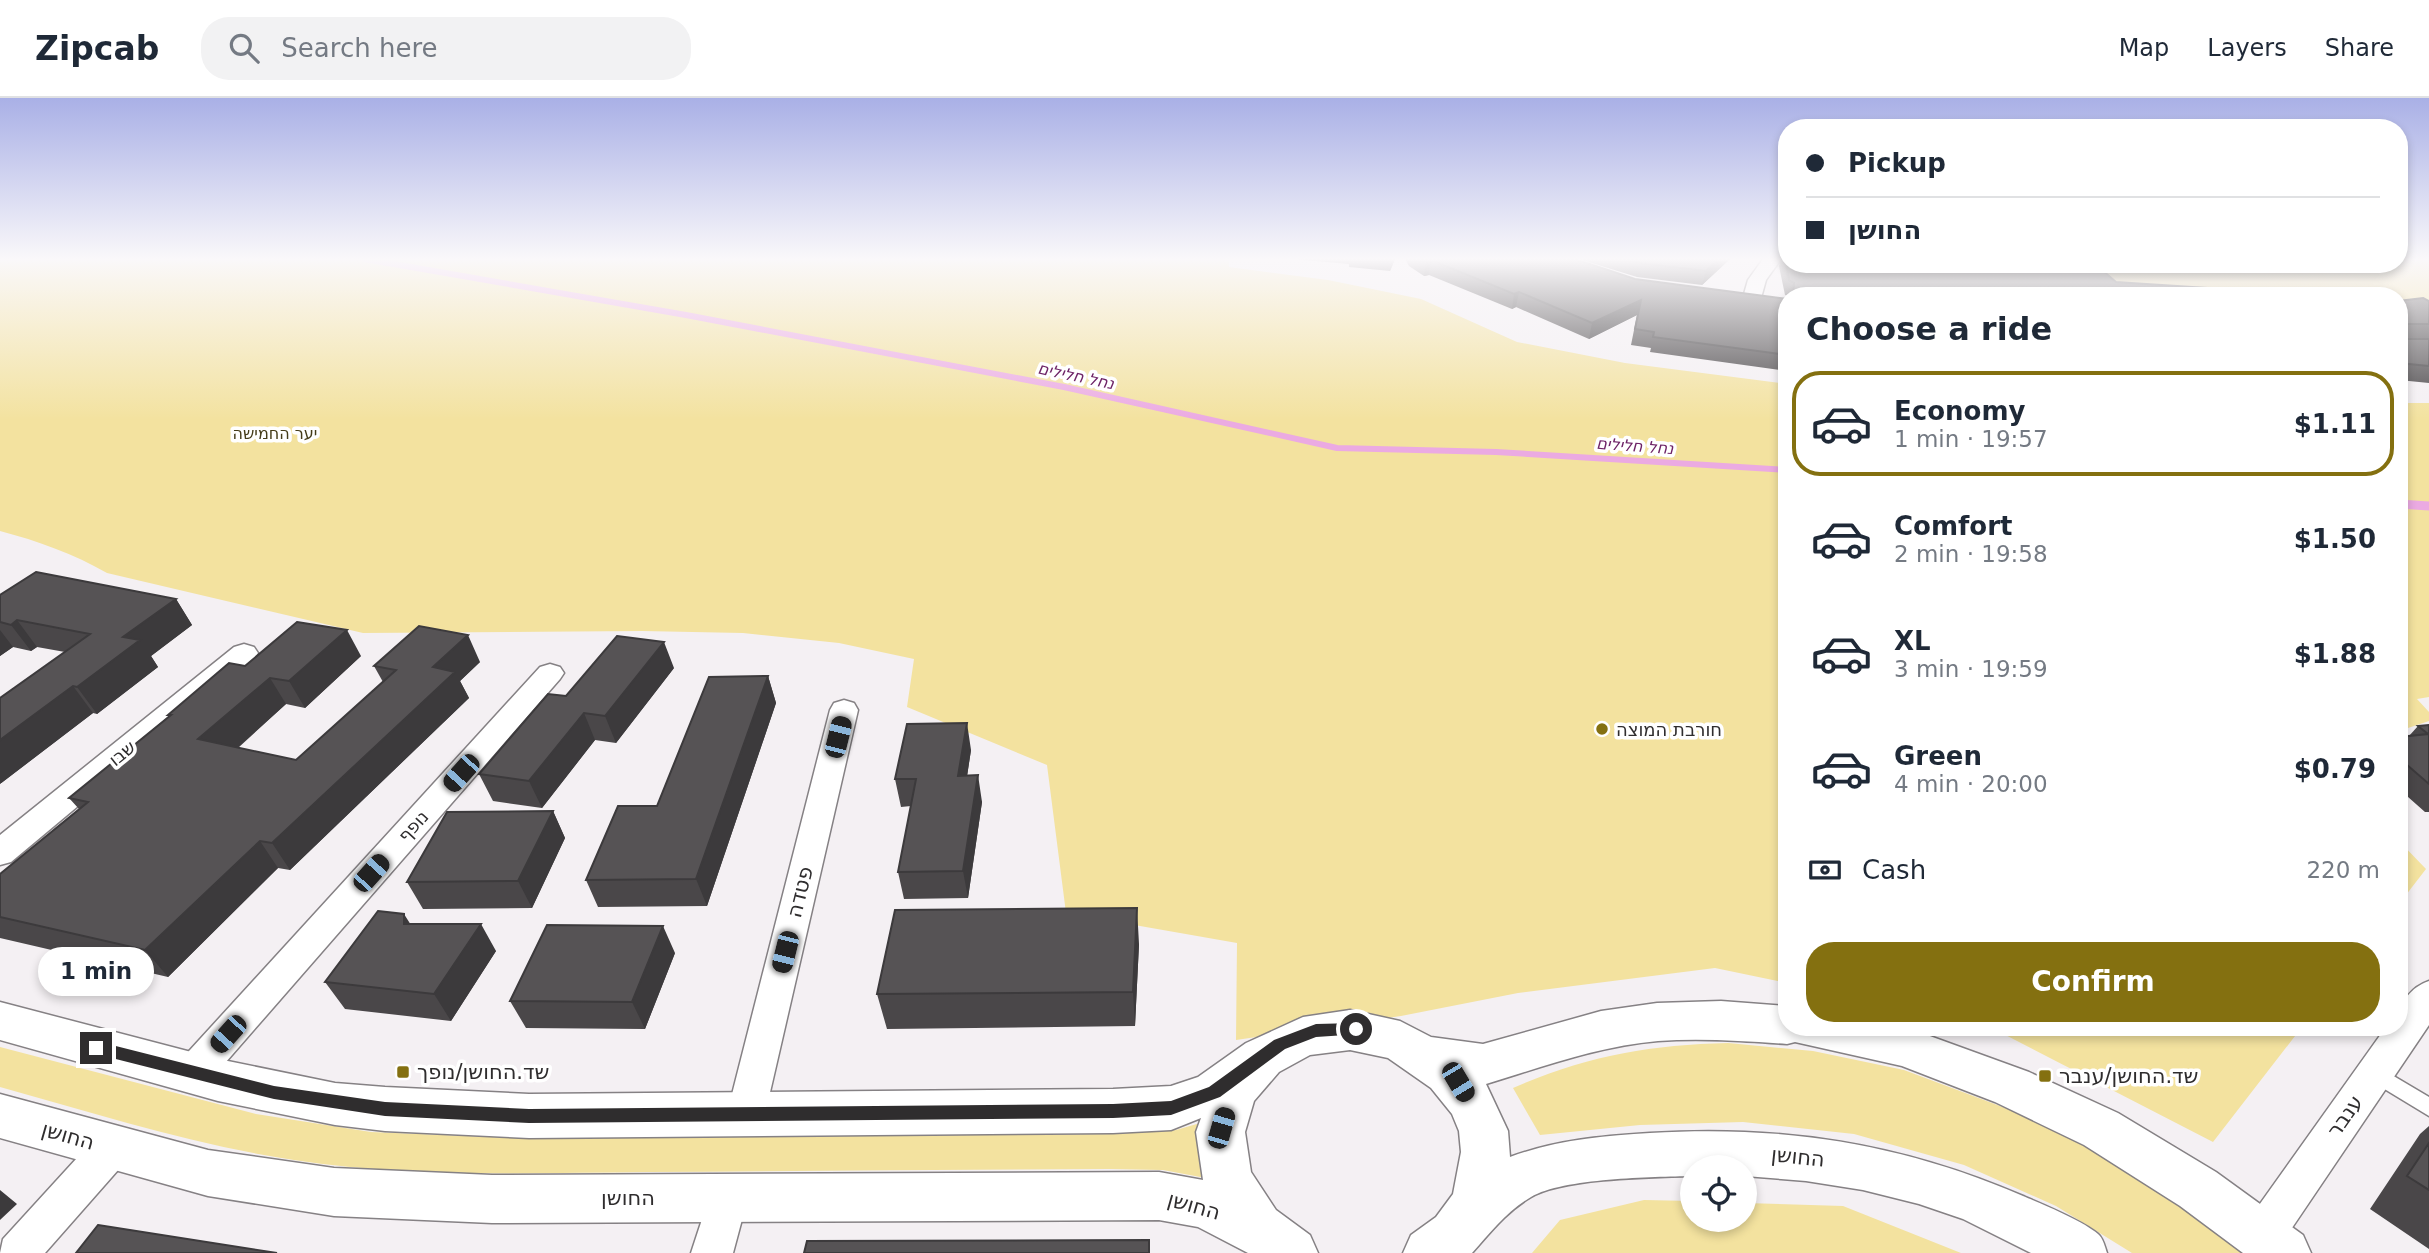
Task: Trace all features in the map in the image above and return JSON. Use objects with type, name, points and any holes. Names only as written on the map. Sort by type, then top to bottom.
[{"type":"street","name":"שבו","points":[[0,853],[244,653]]},
{"type":"street","name":"נופף","points":[[192,1074],[550,673]]},
{"type":"street","name":"פטדה","points":[[746,1114],[844,710]]},
{"type":"street","name":"ענבר","points":[[2408,1026],[2429,996]]},
{"type":"street","points":[[1431,1057],[1483,1064],[1601,1031],[1657,1022],[1721,1020],[1778,1024]]},
{"type":"street","points":[[0,1021],[192,1074],[274,1093],[385,1109],[529,1116],[1113,1111],[1171,1108],[1214,1093],[1280,1044],[1316,1031],[1356,1029],[1395,1038],[1431,1057],[1458,1082],[1476,1113],[1486,1147],[1484,1182],[1470,1216],[1446,1243],[1429,1253]]},
{"type":"street","points":[[1852,1036],[1904,1047],[2012,1087],[2101,1129],[2198,1189],[2273,1245]]},
{"type":"street","name":"ענבר","points":[[2273,1245],[2375,1073],[2401,1036]]},
{"type":"street","points":[[1249,1067],[1231,1095],[1221,1128],[1223,1163],[1236,1198],[1276,1241]]},
{"type":"street","name":"החושן","points":[[0,1116],[208,1172],[276,1185],[334,1192],[492,1199],[1159,1196],[1202,1204],[1276,1241]]},
{"type":"street","points":[[18,1253],[112,1148]]},
{"type":"street","name":"החושן","points":[[1470,1216],[1518,1178],[1554,1164],[1650,1155],[1751,1152],[1858,1163],[1962,1194],[2048,1233],[2081,1253]]},
{"type":"street","points":[[712,1253],[728,1197]]},
{"type":"lane","points":[[2375,1073],[2429,1107]]},
{"type":"green space","name":"יער החמישה","points":[[0,313],[1452,313],[1517,342],[1625,363],[1778,383],[1778,981],[1715,968],[1518,993],[1401,1016],[1236,1040],[1237,943],[1066,913],[1047,765],[907,707],[914,659],[839,643],[743,633],[363,633],[107,573],[55,549],[0,531]]},
{"type":"green space","points":[[2408,403],[2429,403],[2429,697],[2417,699],[2429,712],[2429,721],[2408,728]]},
{"type":"green space","points":[[2408,850],[2426,869],[2408,892]]},
{"type":"green space","points":[[2007,1036],[2295,1036],[2213,1142]]},
{"type":"green space","points":[[1728,1043],[1813,1051],[1904,1070],[2008,1109],[2092,1149],[2185,1207],[2246,1253],[2132,1253],[2056,1206],[1964,1165],[1854,1134],[1743,1122],[1640,1125],[1540,1135],[1513,1088],[1566,1068],[1618,1054],[1671,1046]]},
{"type":"green space","points":[[0,1047],[256,1114],[371,1132],[518,1138],[1113,1134],[1176,1130],[1207,1121],[1211,1179],[1163,1170],[1109,1169],[515,1173],[427,1172],[338,1166],[220,1146],[0,1087]]},
{"type":"green space","points":[[1644,1200],[1680,1201],[1680,1232],[1757,1232],[1757,1203],[1843,1206],[1961,1253],[1532,1253],[1560,1220]]},
{"type":"building","points":[[1568,313],[1614,313],[1592,323]]},
{"type":"building","points":[[1638,313],[1778,313],[1778,354],[1653,337],[1654,332],[1635,329]]},
{"type":"building","points":[[2408,313],[2429,313],[2429,324],[2408,324]]},
{"type":"building","points":[[2408,339],[2429,339],[2429,366],[2408,364]]},
{"type":"building","points":[[36,572],[176,599],[123,637],[140,640],[0,740],[0,698],[90,634],[17,620],[11,625],[0,622],[0,595]]},
{"type":"building","points":[[297,622],[347,630],[289,681],[270,678],[198,739],[296,760],[396,670],[374,666],[419,626],[468,635],[433,667],[455,672],[272,843],[260,841],[145,950],[0,917],[0,874],[88,802],[69,798],[171,715],[168,715],[229,663],[245,666]]},
{"type":"building","points":[[617,636],[664,642],[605,716],[584,713],[529,781],[479,774],[548,694],[566,696]]},
{"type":"building","points":[[768,676],[696,879],[586,880],[618,806],[657,806],[709,677]]},
{"type":"building","points":[[967,723],[958,776],[978,775],[963,871],[898,872],[916,779],[895,779],[907,724]]},
{"type":"building","points":[[2429,725],[2429,784],[2408,766],[2408,736],[2428,734],[2418,726]]},
{"type":"building","points":[[553,811],[518,881],[407,882],[447,812]]},
{"type":"building","points":[[1137,908],[1133,992],[877,994],[895,910]]},
{"type":"building","points":[[378,911],[404,914],[404,924],[481,924],[434,994],[325,982]]},
{"type":"building","points":[[547,925],[663,926],[632,1002],[510,1001]]},
{"type":"building","points":[[2429,1143],[2429,1190],[2407,1176]]},
{"type":"building","points":[[98,1225],[277,1253],[76,1253]]},
{"type":"building","points":[[1149,1240],[1149,1253],[804,1253],[807,1241]]},
{"type":"waterway","name":"נחל חלילים","points":[[674,313],[1064,387],[1337,448],[1496,452],[1778,469]]},
{"type":"waterway","name":"נחל חלילים","points":[[2408,505],[2429,506]]},
{"type":"place","name":"חורבת המוצה","points":[[1602,729]]},
{"type":"place","name":"שד.החושן/נופך","points":[[403,1072]]},
{"type":"place","name":"שד.החושן/ענבר","points":[[2045,1076]]},
{"type":"route","points":[[96,1048],[274,1093],[335,1104],[385,1109],[529,1116],[1113,1111],[1171,1108],[1214,1093],[1280,1044],[1316,1031],[1356,1029]]}]
